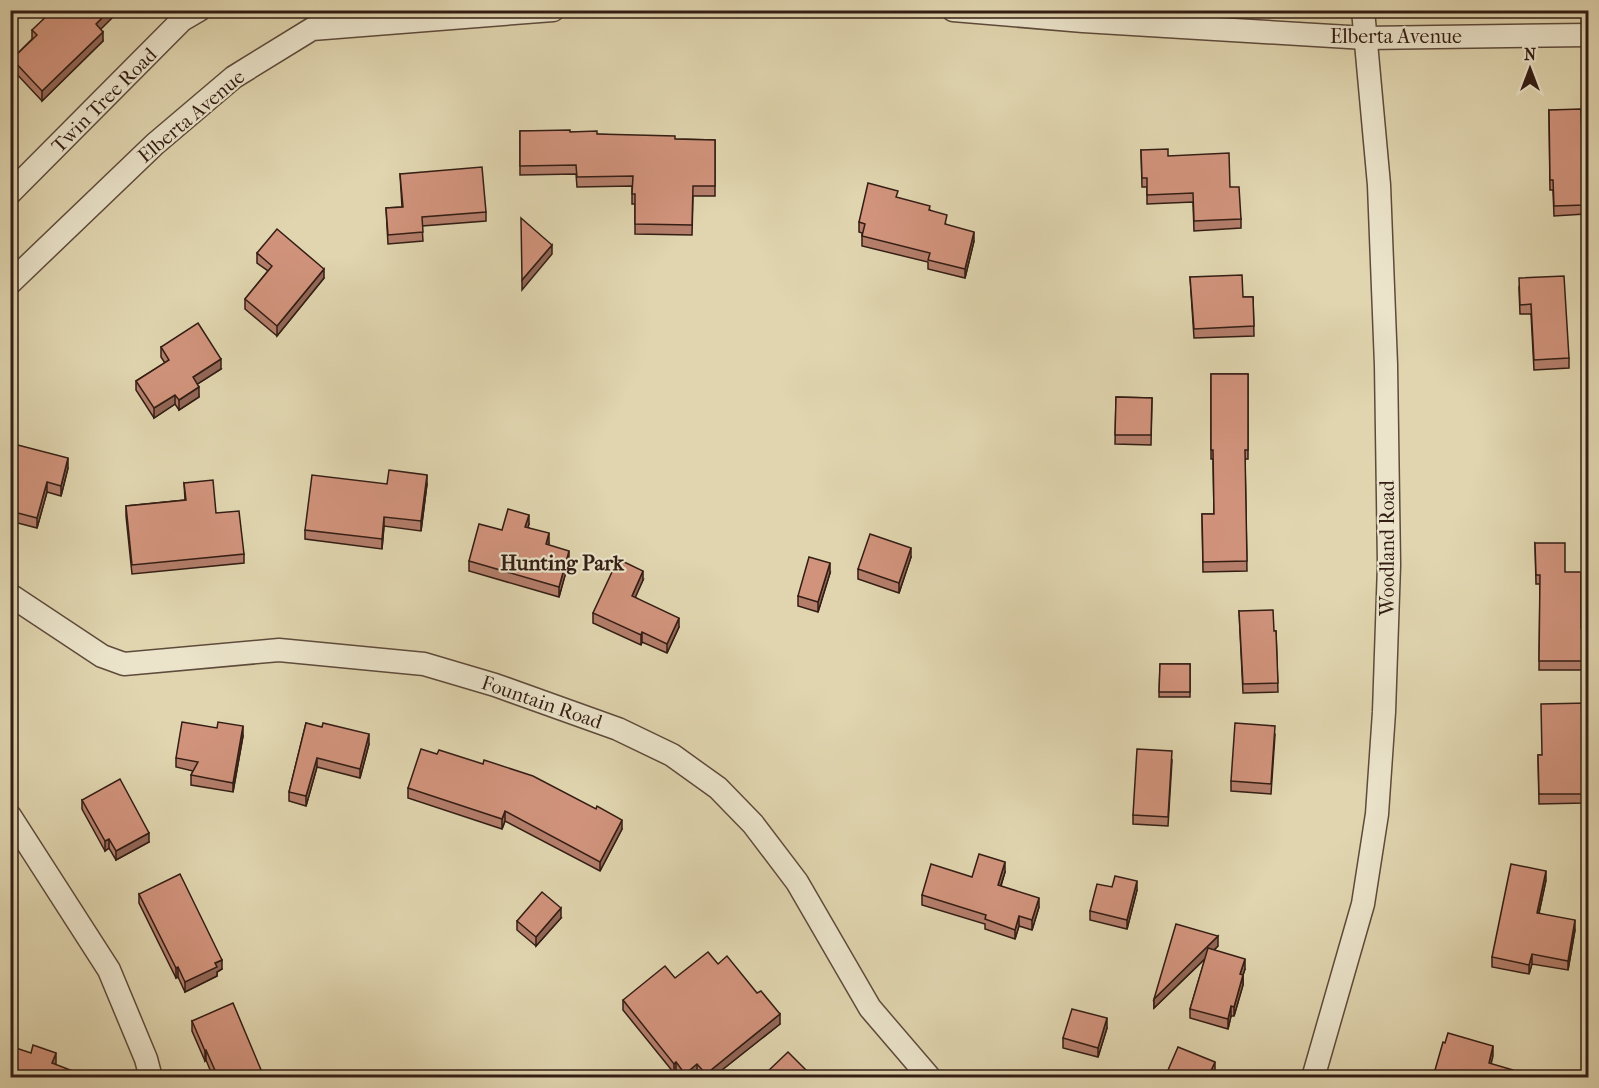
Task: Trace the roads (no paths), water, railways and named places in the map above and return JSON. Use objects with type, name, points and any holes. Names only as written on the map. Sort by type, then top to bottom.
[{"type":"street","name":"Twin Tree Road","points":[[10,193],[182,20],[199,10]]},
{"type":"street","name":"Elberta Avenue","points":[[10,283],[155,144],[234,77],[312,20],[553,10]]},
{"type":"street","name":"Elberta Avenue","points":[[953,10],[1083,21],[1365,38],[1588,35]]},
{"type":"street","name":"Woodland Road","points":[[1313,1077],[1363,904],[1377,814],[1384,712],[1389,565],[1386,365],[1379,185],[1363,10]]},
{"type":"street","name":"Fountain Road","points":[[10,595],[102,656],[124,664],[279,650],[424,664],[495,685],[618,729],[672,755],[718,788],[753,824],[797,882],[870,1008],[930,1077]]},
{"type":"street","points":[[10,816],[109,970],[146,1059],[151,1077]]},
{"type":"district","name":"Hunting Park","points":[[562,563]]}]
